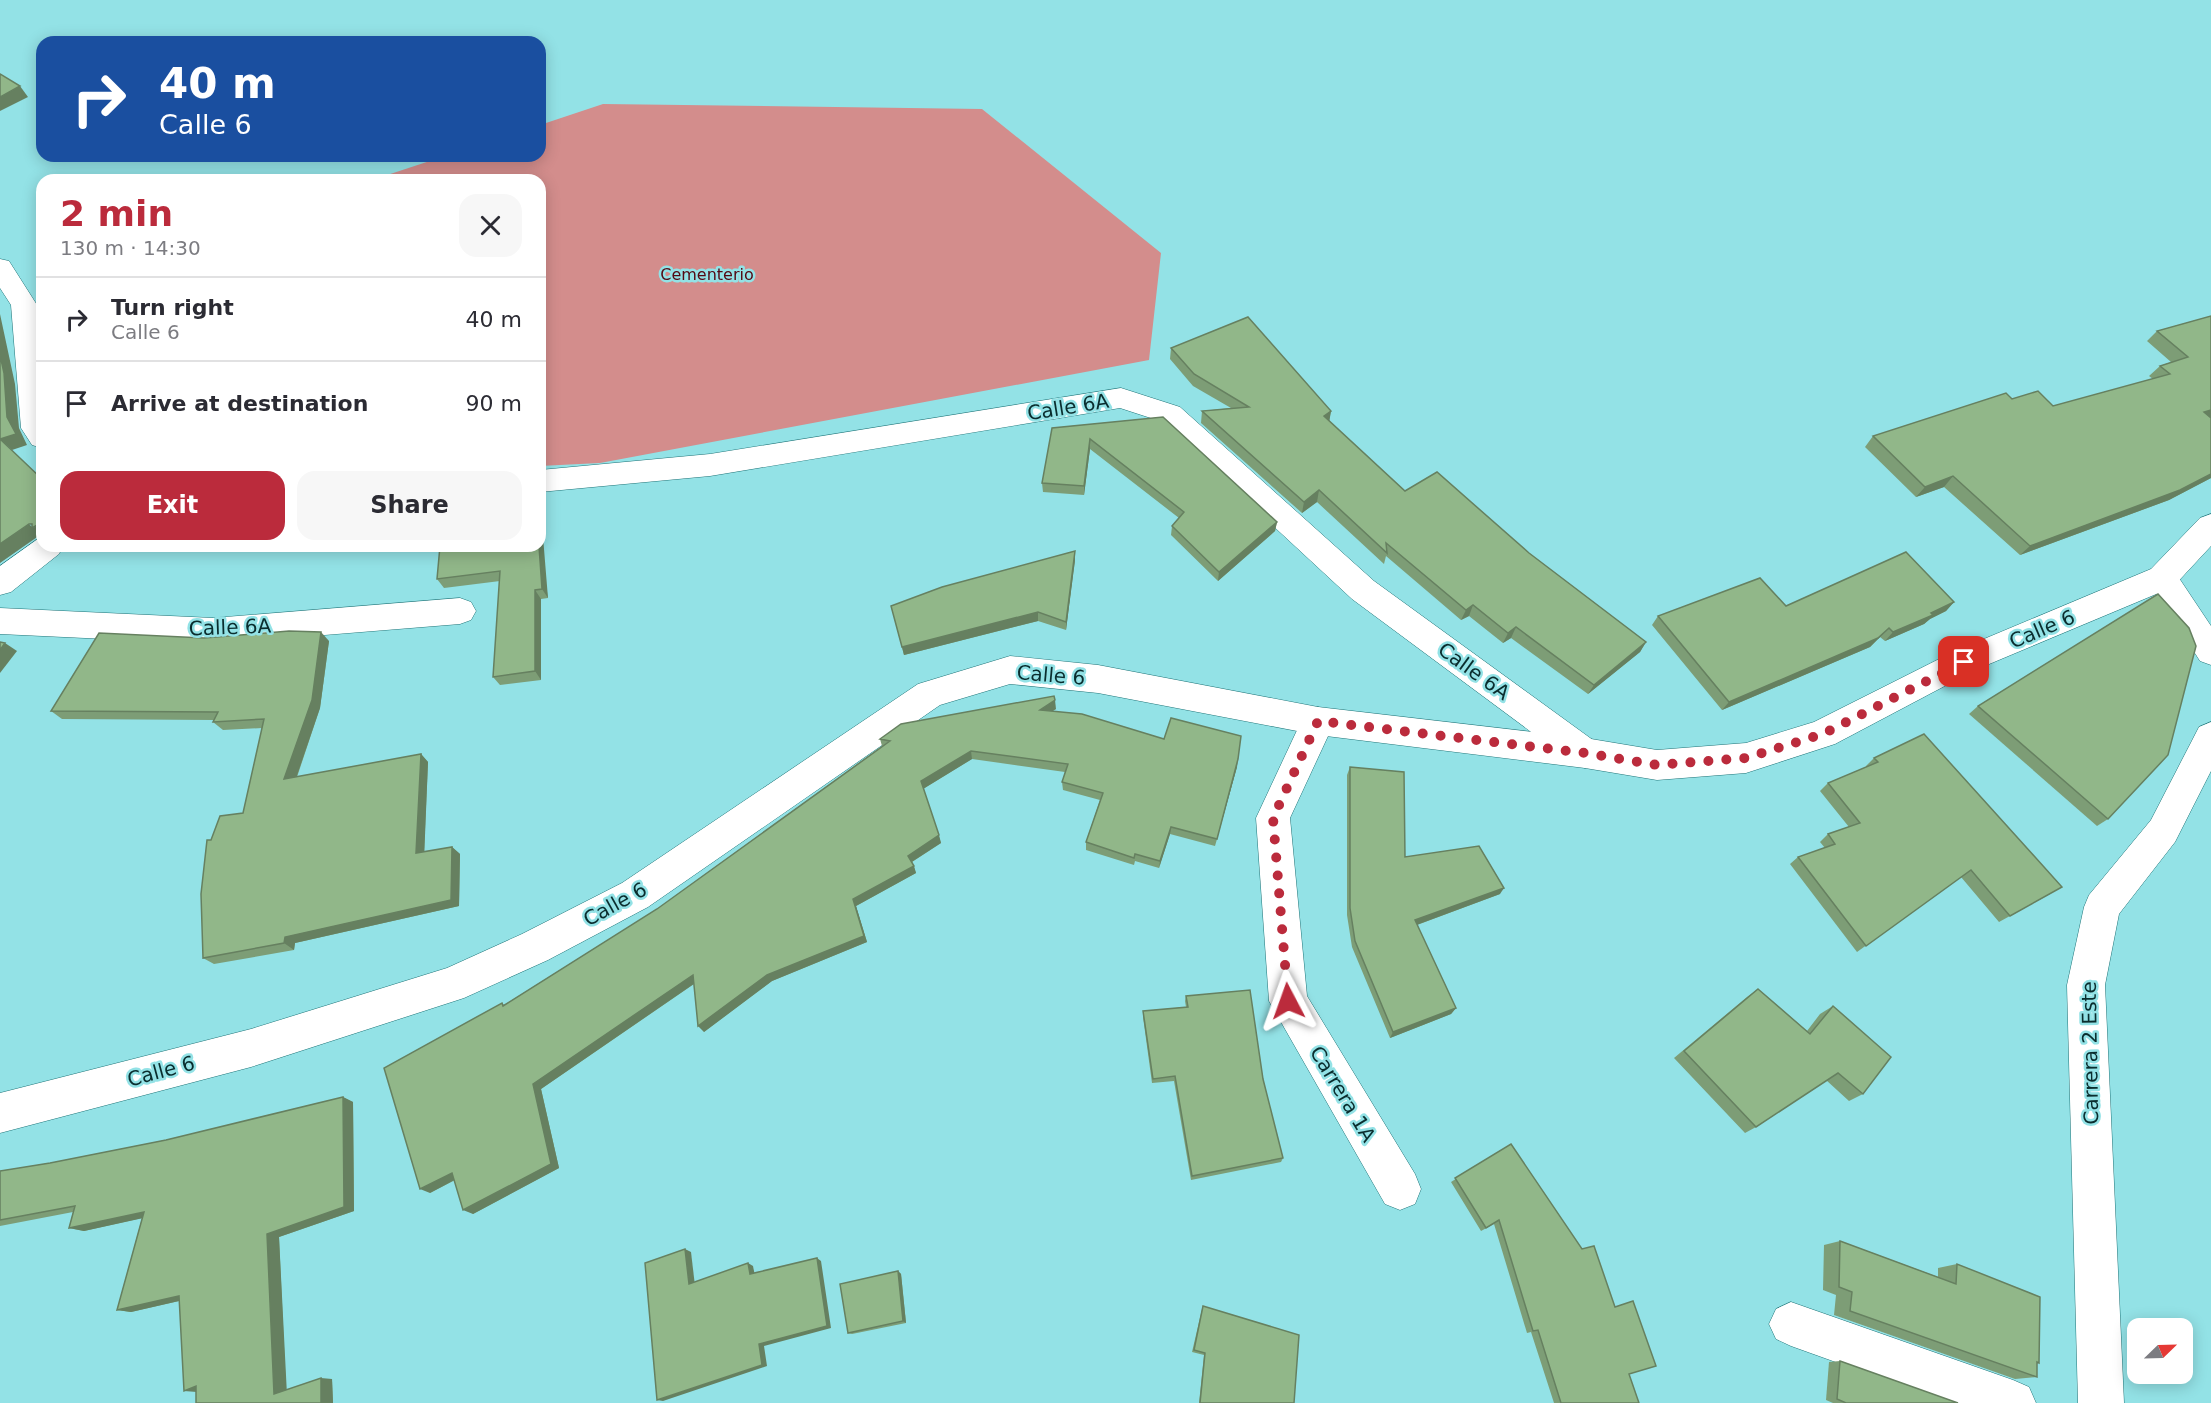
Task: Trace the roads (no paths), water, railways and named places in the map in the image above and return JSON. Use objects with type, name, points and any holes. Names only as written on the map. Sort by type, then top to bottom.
[{"type":"street","points":[[0,267],[24,305],[36,429]]},
{"type":"street","name":"Calle 6A","points":[[546,481],[710,465],[1121,398],[1170,414],[1364,590],[1585,753]]},
{"type":"street","points":[[2211,526],[2162,578],[2211,652]]},
{"type":"street","points":[[0,583],[40,552]]},
{"type":"street","name":"Calle 6","points":[[0,1113],[251,1048],[451,985],[535,947],[635,895],[930,694],[1010,670],[1098,679],[1318,721],[1585,753],[1657,765],[1746,758],[1823,734],[1964,662],[2162,578]]},
{"type":"street","name":"Calle 6A","points":[[0,621],[213,631],[460,612]]},
{"type":"street","name":"Carrera 1A","points":[[1318,721],[1273,818],[1288,1001],[1400,1189]]},
{"type":"street","name":"Carrera 2 Este","points":[[2101,1403],[2086,985],[2102,907],[2163,831],[2211,737]]},
{"type":"street","points":[[1791,1324],[2013,1403]]},
{"type":"park label","name":"Cementerio","points":[[707,274]]}]
